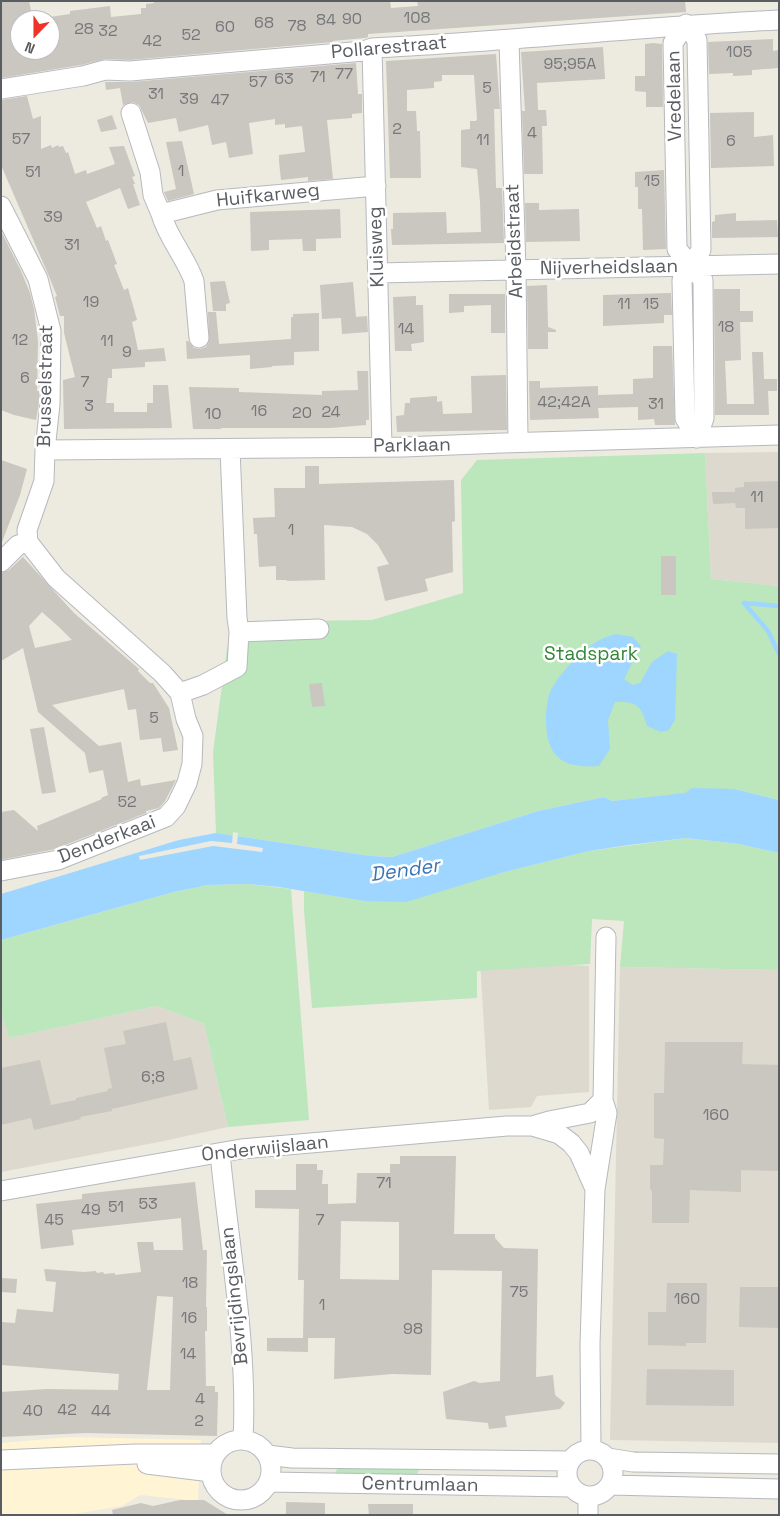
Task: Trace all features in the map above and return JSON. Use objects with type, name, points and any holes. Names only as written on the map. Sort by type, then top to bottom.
[{"type":"street","name":"Pollarestraat","points":[[1,90],[83,76],[105,70],[130,71],[364,51],[372,48],[509,40],[686,24],[779,20]]},
{"type":"street","name":"Vredelaan","points":[[686,24],[697,40],[701,240],[701,250],[690,266]]},
{"type":"street","name":"Arbeidstraat","points":[[509,40],[516,270],[518,442]]},
{"type":"street","name":"Kluisweg","points":[[372,48],[382,447]]},
{"type":"street","points":[[131,113],[150,172],[153,195],[173,241],[194,281],[199,338]]},
{"type":"street","name":"Huifkarweg","points":[[161,214],[216,200],[376,186]]},
{"type":"street","name":"Brusselstraat","points":[[1,206],[38,279],[50,331],[50,404],[44,481],[26,530],[28,542]]},
{"type":"street","name":"Nijverheidslaan","points":[[378,273],[779,264]]},
{"type":"street","points":[[690,266],[703,280],[704,418],[697,438]]},
{"type":"street","name":"Parklaan","points":[[45,450],[382,447],[779,436]]},
{"type":"street","points":[[1,562],[18,545],[28,542],[56,578],[162,673],[180,692],[203,685],[238,667],[239,632],[230,449]]},
{"type":"street","points":[[239,632],[319,629]]},
{"type":"street","name":"Denderkaai","points":[[1,871],[58,860],[166,817],[176,806],[187,783],[192,764],[193,736],[186,719],[180,692]]},
{"type":"street","name":"Onderwijslaan","points":[[591,1449],[590,1344],[595,1189],[607,1113],[604,1100],[606,937]]},
{"type":"street","name":"Onderwijslaan","points":[[1,1191],[250,1148],[498,1127],[532,1126],[590,1113],[604,1100]]},
{"type":"street","name":"Onderwijslaan","points":[[532,1126],[559,1134],[571,1143],[579,1153],[595,1189]]},
{"type":"street","name":"Bevrijdingslaan","points":[[220,1153],[237,1296],[243,1383],[243,1440]]},
{"type":"street","points":[[243,1440],[229,1442],[221,1447],[215,1454],[211,1472],[213,1483],[218,1490],[241,1508],[262,1492],[269,1482],[271,1464],[267,1455]]},
{"type":"street","name":"Centrumlaan","points":[[243,1440],[259,1446],[267,1455],[292,1458],[570,1461]]},
{"type":"street","points":[[572,1487],[567,1474],[570,1461],[577,1453],[591,1449],[600,1451],[608,1458],[614,1470],[610,1485]]},
{"type":"street","points":[[1,1460],[89,1456],[215,1454]]},
{"type":"street","points":[[89,1456],[211,1472]]},
{"type":"street","points":[[608,1458],[633,1462],[779,1464]]},
{"type":"street","name":"Centrumlaan","points":[[269,1482],[572,1487],[581,1494],[588,1505],[610,1485],[779,1489]]},
{"type":"shaded area","points":[[779,452],[779,586],[711,579],[705,453]]},
{"type":"shaded area","points":[[480,960],[589,966],[589,1092],[537,1096],[531,1107],[489,1110]]},
{"type":"shaded area","points":[[620,967],[779,970],[779,1443],[610,1440]]},
{"type":"shaded area","points":[[157,1006],[204,1024],[228,1127],[1,1172],[1,1012],[9,1038]]},
{"type":"shaded area","points":[[69,1437],[201,1440],[198,1501],[140,1495],[122,1506],[68,1515],[1,1515],[1,1443]]},
{"type":"green space","name":"Stadspark","points":[[705,453],[711,579],[779,586],[779,800],[735,789],[612,801],[604,797],[538,811],[392,857],[371,856],[216,833],[213,752],[227,649],[231,637],[231,622],[372,620],[463,593],[461,480],[477,460]]},
{"type":"green space","points":[[686,838],[739,844],[779,853],[779,970],[620,967],[624,921],[592,919],[590,964],[477,971],[477,998],[312,1008],[304,891],[364,901],[501,873],[589,851]]},
{"type":"green space","points":[[248,884],[291,889],[309,1120],[228,1127],[204,1024],[157,1006],[9,1038],[1,1012],[1,940],[174,892],[208,885]]},
{"type":"green space","points":[[339,1465],[421,1466],[415,1478],[333,1477]]},
{"type":"water","points":[[616,634],[633,637],[641,646],[624,679],[633,685],[640,683],[652,662],[668,651],[677,654],[675,720],[669,730],[661,732],[647,726],[643,714],[634,704],[615,702],[608,720],[610,749],[599,766],[566,763],[553,752],[549,743],[546,720],[550,693],[565,670],[579,656],[600,640]]},
{"type":"water","name":"Dender","points":[[692,788],[735,789],[779,800],[779,853],[739,844],[686,838],[629,845],[589,851],[501,873],[406,902],[364,901],[279,887],[248,884],[208,885],[174,892],[1,940],[1,894],[179,840],[216,833],[371,856],[392,857],[538,811],[604,797],[612,801],[685,793]]},
{"type":"pier","points":[[233,832],[238,833],[237,844],[263,848],[262,852],[213,846],[140,860],[139,856],[211,841],[232,843]]},
{"type":"building","points":[[1,1],[29,1],[31,10],[10,10],[10,60],[60,60],[60,16],[70,14],[70,11],[110,6],[111,17],[141,14],[141,8],[146,8],[146,4],[154,3],[154,1],[390,1],[391,8],[418,6],[417,1],[685,1],[686,12],[368,34],[368,37],[365,38],[333,42],[130,60],[105,59],[81,65],[1,78]]},
{"type":"building","points":[[773,39],[773,51],[779,50],[779,68],[752,70],[752,75],[733,76],[733,73],[709,74],[708,42]]},
{"type":"building","points":[[645,44],[662,44],[663,107],[646,107],[646,92],[635,91],[635,76],[645,76]]},
{"type":"building","points":[[603,47],[605,79],[537,83],[538,110],[546,110],[547,126],[542,126],[543,174],[524,174],[522,111],[525,111],[521,52]]},
{"type":"building","points":[[496,54],[500,109],[494,109],[496,188],[502,188],[504,243],[392,245],[393,213],[446,212],[447,233],[481,232],[477,169],[461,167],[461,130],[470,129],[470,121],[476,121],[477,119],[474,75],[442,75],[442,81],[434,82],[434,88],[407,90],[407,111],[416,111],[417,131],[420,131],[421,178],[390,178],[386,61]]},
{"type":"building","points":[[356,63],[358,94],[362,94],[362,113],[352,114],[352,118],[327,120],[333,179],[308,181],[308,177],[281,180],[279,155],[305,152],[302,126],[285,128],[285,124],[275,125],[275,119],[249,123],[253,154],[229,158],[226,142],[212,145],[208,125],[179,132],[176,118],[148,123],[139,105],[133,102],[123,105],[120,88],[106,90],[105,82],[131,82]]},
{"type":"building","points":[[27,96],[33,119],[41,116],[41,149],[51,145],[52,148],[58,145],[59,147],[63,146],[66,153],[68,152],[75,174],[86,170],[87,174],[115,164],[109,147],[124,146],[135,176],[132,177],[135,184],[133,184],[140,205],[128,209],[120,188],[86,202],[97,228],[101,226],[106,241],[108,240],[117,264],[114,265],[124,290],[128,288],[137,320],[132,322],[138,350],[164,348],[166,361],[145,362],[145,367],[112,369],[112,378],[108,378],[106,403],[114,403],[114,412],[147,412],[147,403],[153,403],[153,385],[168,385],[172,428],[64,429],[63,380],[75,377],[64,333],[64,316],[60,316],[55,297],[57,296],[1,165],[1,100]]},
{"type":"building","points":[[754,112],[754,137],[773,135],[774,166],[711,168],[710,113]]},
{"type":"building","points":[[112,115],[117,129],[101,132],[97,120]]},
{"type":"building","points":[[182,141],[194,194],[168,201],[164,192],[176,189],[166,142]]},
{"type":"building","points":[[664,170],[666,249],[643,250],[642,209],[638,209],[638,187],[635,187],[635,172]]},
{"type":"building","points":[[525,203],[539,203],[539,210],[579,209],[580,241],[526,242]]},
{"type":"building","points":[[340,209],[341,238],[316,239],[316,251],[303,251],[302,239],[269,240],[269,250],[251,251],[250,212]]},
{"type":"building","points":[[736,213],[736,221],[777,220],[778,237],[712,238],[712,222],[715,221],[715,215]]},
{"type":"building","points":[[1,231],[21,271],[34,309],[38,341],[37,391],[39,391],[36,420],[1,410]]},
{"type":"building","points":[[225,281],[230,303],[226,304],[226,311],[213,311],[210,282]]},
{"type":"building","points":[[353,282],[356,317],[367,316],[368,332],[342,334],[341,318],[322,319],[320,285]]},
{"type":"building","points":[[547,285],[548,327],[556,330],[556,332],[548,332],[548,349],[528,349],[527,286]]},
{"type":"building","points":[[714,289],[740,289],[740,311],[753,311],[753,322],[740,322],[741,360],[725,361],[727,404],[754,404],[752,352],[763,352],[764,379],[777,379],[777,391],[768,391],[769,415],[715,415]]},
{"type":"building","points":[[671,293],[672,315],[664,315],[664,323],[603,326],[603,295]]},
{"type":"building","points":[[449,294],[505,294],[505,333],[491,333],[491,305],[464,306],[464,312],[449,313]]},
{"type":"building","points":[[416,296],[416,305],[423,305],[424,342],[411,344],[412,351],[395,351],[393,297]]},
{"type":"building","points":[[208,312],[216,312],[219,344],[291,339],[291,317],[293,317],[293,314],[319,313],[319,351],[294,352],[294,365],[250,369],[250,355],[187,359],[186,341],[194,348],[200,349],[206,347],[209,342]]},
{"type":"building","points":[[653,346],[672,346],[675,425],[655,425],[654,419],[638,420],[638,407],[598,408],[599,418],[530,420],[529,381],[540,381],[540,388],[598,386],[598,395],[633,394],[633,379],[653,378]]},
{"type":"building","points":[[357,371],[368,371],[369,420],[366,420],[366,425],[330,428],[193,429],[189,387],[239,388],[239,392],[322,395],[322,391],[358,390]]},
{"type":"building","points":[[506,375],[507,430],[397,432],[396,416],[404,415],[405,403],[410,403],[410,398],[437,396],[437,402],[442,401],[443,414],[472,413],[471,376]]},
{"type":"building","points":[[1,460],[27,469],[20,495],[2,542]]},
{"type":"building","points":[[305,466],[319,466],[319,484],[454,480],[455,521],[452,522],[453,572],[425,579],[428,591],[385,601],[377,567],[389,564],[378,545],[367,534],[352,527],[324,525],[325,580],[276,580],[276,566],[259,567],[257,534],[254,534],[253,518],[275,517],[274,488],[305,488]]},
{"type":"building","points":[[779,481],[779,528],[745,529],[745,508],[736,508],[735,503],[713,504],[712,492],[735,492],[735,488],[744,487],[744,482]]},
{"type":"building","points":[[661,556],[676,556],[676,595],[661,595]]},
{"type":"building","points":[[23,557],[74,613],[139,669],[138,671],[150,683],[153,683],[169,708],[178,750],[163,752],[161,738],[140,740],[136,709],[128,710],[124,689],[52,705],[99,746],[121,742],[128,782],[140,779],[141,786],[176,780],[159,808],[146,811],[146,813],[55,849],[1,860],[1,812],[14,810],[38,831],[37,826],[108,795],[103,770],[89,773],[85,753],[38,712],[23,648],[1,661],[1,573],[9,570]],"holes":[[[42,612],[72,640],[35,648],[29,626]]]},
{"type":"building","points":[[322,683],[325,706],[312,707],[309,684]]},
{"type":"building","points":[[44,727],[56,792],[42,794],[30,729]]},
{"type":"building","points":[[166,1022],[174,1061],[191,1057],[198,1089],[34,1130],[31,1118],[1,1125],[1,1068],[40,1060],[51,1105],[76,1100],[76,1098],[108,1091],[107,1089],[112,1088],[104,1048],[126,1044],[123,1031]]},
{"type":"building","points":[[665,1042],[743,1042],[742,1064],[779,1065],[779,1171],[741,1170],[741,1192],[690,1190],[689,1223],[652,1223],[650,1165],[663,1165],[664,1139],[654,1138],[654,1093],[664,1093]]},
{"type":"building","points":[[400,1156],[456,1156],[454,1234],[495,1234],[495,1238],[504,1248],[538,1249],[536,1377],[553,1375],[555,1395],[565,1403],[560,1409],[505,1416],[507,1427],[489,1429],[488,1423],[446,1419],[443,1392],[474,1381],[480,1383],[500,1381],[502,1271],[432,1270],[431,1375],[392,1374],[334,1379],[335,1338],[303,1338],[304,1280],[298,1280],[299,1209],[255,1208],[255,1190],[296,1190],[296,1164],[317,1164],[317,1170],[323,1170],[322,1184],[328,1184],[328,1204],[356,1203],[357,1173],[390,1173],[390,1164],[400,1164]],"holes":[[[341,1221],[399,1222],[399,1280],[340,1279]]]},
{"type":"building","points":[[195,1182],[203,1250],[207,1250],[206,1386],[215,1386],[215,1392],[218,1392],[217,1436],[85,1433],[1,1437],[1,1392],[47,1389],[118,1390],[119,1374],[1,1365],[1,1322],[15,1323],[17,1309],[53,1312],[56,1282],[46,1281],[44,1269],[96,1271],[97,1273],[103,1272],[104,1274],[115,1273],[115,1275],[141,1272],[137,1242],[153,1242],[154,1250],[183,1250],[181,1218],[72,1230],[74,1245],[41,1249],[36,1204],[82,1199],[82,1194]],"holes":[[[157,1296],[173,1297],[170,1390],[147,1390]]]},
{"type":"building","points":[[1,1278],[17,1279],[16,1293],[1,1292]]},
{"type":"building","points":[[667,1283],[707,1283],[706,1343],[686,1343],[686,1346],[648,1345],[648,1312],[666,1312]]},
{"type":"building","points":[[740,1287],[779,1287],[779,1328],[739,1327]]},
{"type":"building","points":[[267,1338],[308,1338],[308,1352],[267,1351]]},
{"type":"building","points":[[647,1369],[734,1370],[734,1406],[646,1405]]},
{"type":"building","points":[[180,1500],[204,1500],[228,1515],[113,1515],[112,1510],[141,1503],[153,1506]]},
{"type":"building","points":[[286,1502],[325,1503],[325,1515],[286,1515]]},
{"type":"building","points":[[368,1504],[413,1504],[413,1515],[369,1515]]},
{"type":"waterway","points":[[744,603],[768,631],[779,654]]},
{"type":"waterway","points":[[744,603],[779,606]]}]
